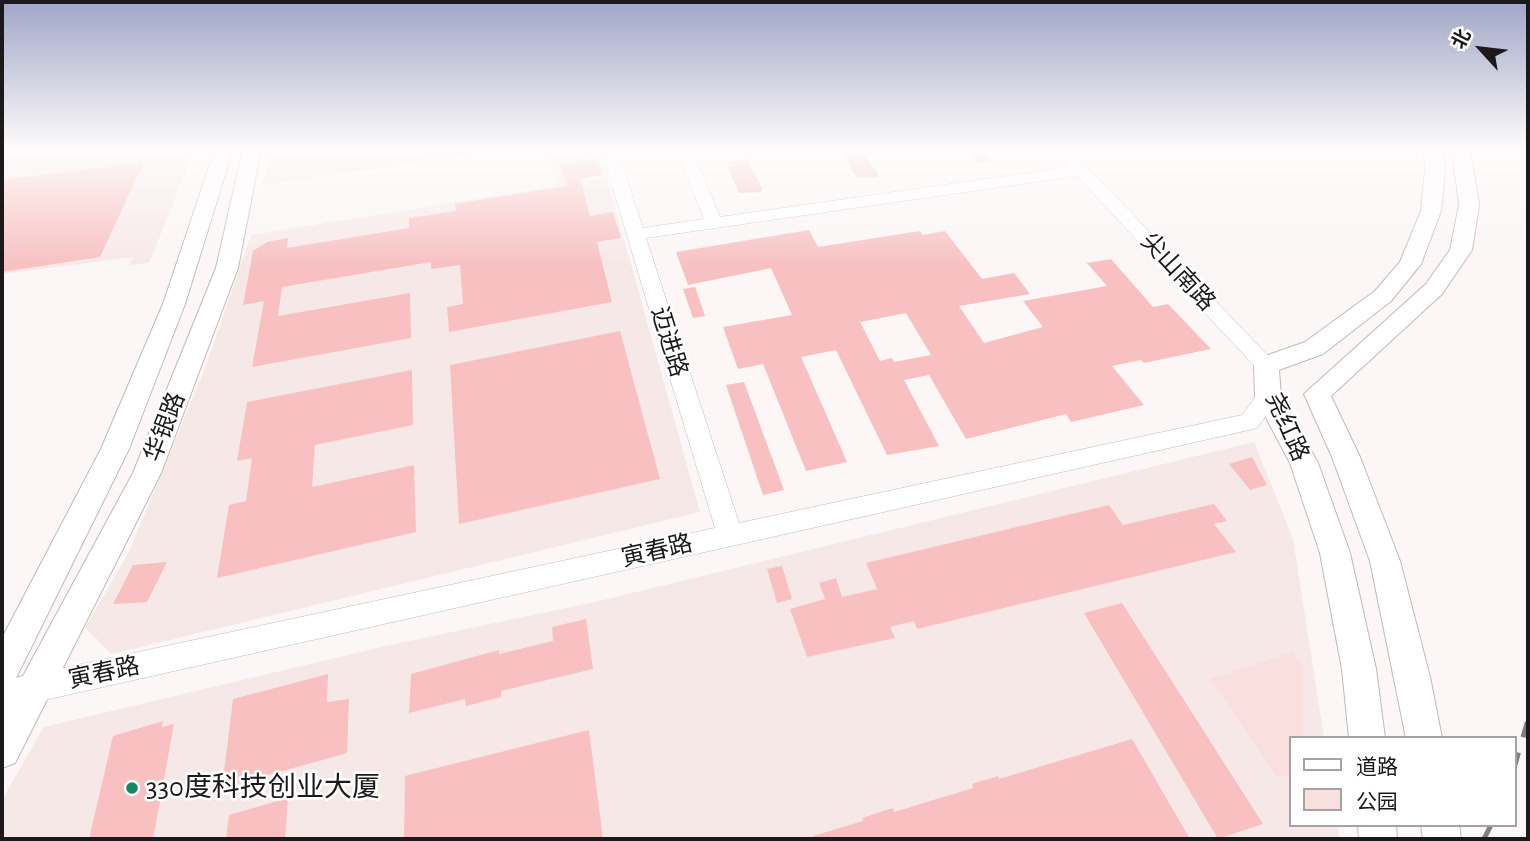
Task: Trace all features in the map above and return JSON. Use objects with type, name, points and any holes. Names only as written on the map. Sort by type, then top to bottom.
[{"type":"main road","name":"华银路","points":[[2,673],[115,449],[174,304],[211,188]]},
{"type":"main road","name":"华银路","points":[[2,750],[147,473],[227,268],[244,188]]},
{"type":"main road","name":"尧红路","points":[[1367,736],[1359,669],[1335,553],[1304,463],[1268,397],[1266,365],[1314,348],[1383,296],[1410,264],[1431,211],[1433,188]]},
{"type":"main road","name":"尧红路","points":[[1424,736],[1413,677],[1385,561],[1346,457],[1317,394],[1380,341],[1434,289],[1461,250],[1469,205],[1467,188]]},
{"type":"main road","name":"寅春路","points":[[2,673],[36,688]]},
{"type":"main road","name":"寅春路","points":[[2,699],[36,688]]},
{"type":"street","name":"迈进路","points":[[621,188],[730,535]]},
{"type":"street","points":[[700,188],[714,223]]},
{"type":"street","points":[[636,234],[955,188]]},
{"type":"street","name":"尖山南路","points":[[1099,188],[1266,365]]},
{"type":"street","name":"寅春路","points":[[36,688],[1249,422],[1268,397]]},
{"type":"shaded area","points":[[2,188],[179,188],[149,263],[130,265],[133,257],[2,274]]},
{"type":"shaded area","points":[[542,188],[610,188],[700,512],[112,654],[85,628],[129,552],[207,363],[251,235]]},
{"type":"shaded area","points":[[1254,442],[1293,539],[1324,736],[1288,736],[1288,827],[1337,827],[1340,839],[2,839],[2,800],[44,727],[390,645],[595,602]]},
{"type":"green space","points":[[1292,652],[1303,665],[1303,736],[1288,736],[1288,775],[1278,778],[1210,679]]},
{"type":"building","points":[[2,188],[132,188],[100,257],[2,272]]},
{"type":"building","points":[[553,188],[583,188],[590,216],[613,212],[621,238],[597,242],[612,302],[449,332],[447,307],[463,304],[460,265],[431,269],[431,262],[282,287],[278,316],[410,293],[411,338],[252,367],[264,301],[243,305],[253,251],[267,242],[288,238],[287,248],[409,228],[409,218],[456,211],[455,204]]},
{"type":"building","points":[[737,188],[762,188],[761,192],[739,193]]},
{"type":"building","points":[[809,230],[818,247],[920,231],[923,235],[945,231],[982,279],[1014,273],[1030,294],[959,306],[984,343],[1043,327],[1023,301],[1107,286],[1087,263],[1111,259],[1153,307],[1168,304],[1211,349],[1144,363],[1141,360],[1112,366],[1144,405],[1071,422],[1066,414],[966,439],[929,375],[904,380],[939,446],[887,455],[836,350],[801,357],[847,462],[806,471],[763,364],[738,369],[723,327],[792,315],[771,268],[688,285],[676,252]],"holes":[[[906,313],[931,355],[894,362],[892,358],[880,361],[860,322]]]},
{"type":"building","points":[[695,287],[705,316],[693,318],[683,289]]},
{"type":"building","points":[[620,331],[660,479],[459,524],[450,365]]},
{"type":"building","points":[[412,370],[413,425],[315,445],[312,487],[414,465],[416,532],[217,578],[229,505],[246,501],[252,458],[237,461],[247,402]]},
{"type":"building","points":[[744,382],[784,490],[763,495],[726,385]]},
{"type":"building","points":[[1252,457],[1267,485],[1250,490],[1229,464]]},
{"type":"building","points":[[1214,504],[1227,521],[1214,524],[1236,552],[917,629],[914,621],[890,627],[895,638],[807,657],[790,609],[825,599],[819,583],[836,578],[842,597],[877,589],[866,563],[1109,505],[1123,525]]},
{"type":"building","points":[[167,562],[147,602],[113,604],[133,565]]},
{"type":"building","points":[[782,566],[792,599],[777,603],[767,569]]},
{"type":"building","points":[[1122,603],[1263,824],[1218,839],[1084,613]]},
{"type":"building","points":[[586,619],[593,669],[501,691],[501,697],[466,706],[465,699],[409,713],[411,674],[499,650],[499,654],[553,641],[552,627]]},
{"type":"building","points":[[328,674],[327,702],[349,699],[347,753],[222,788],[233,699]]},
{"type":"building","name":"330度科技创业大厦","points":[[163,721],[162,727],[174,724],[153,839],[89,839],[113,736]]},
{"type":"building","points":[[589,730],[603,839],[404,839],[405,776]]},
{"type":"building","points":[[1132,739],[1190,839],[814,839],[813,836],[863,821],[862,818],[893,808],[894,812],[973,788],[972,784],[998,776],[999,779]]},
{"type":"building","points":[[288,798],[285,839],[226,839],[229,815]]},
{"type":"railway","points":[[1516,761],[1528,720]]},
{"type":"railway","points":[[1484,839],[1490,827]]},
{"type":"place","name":"330度科技创业大厦","points":[[132,788]]}]
